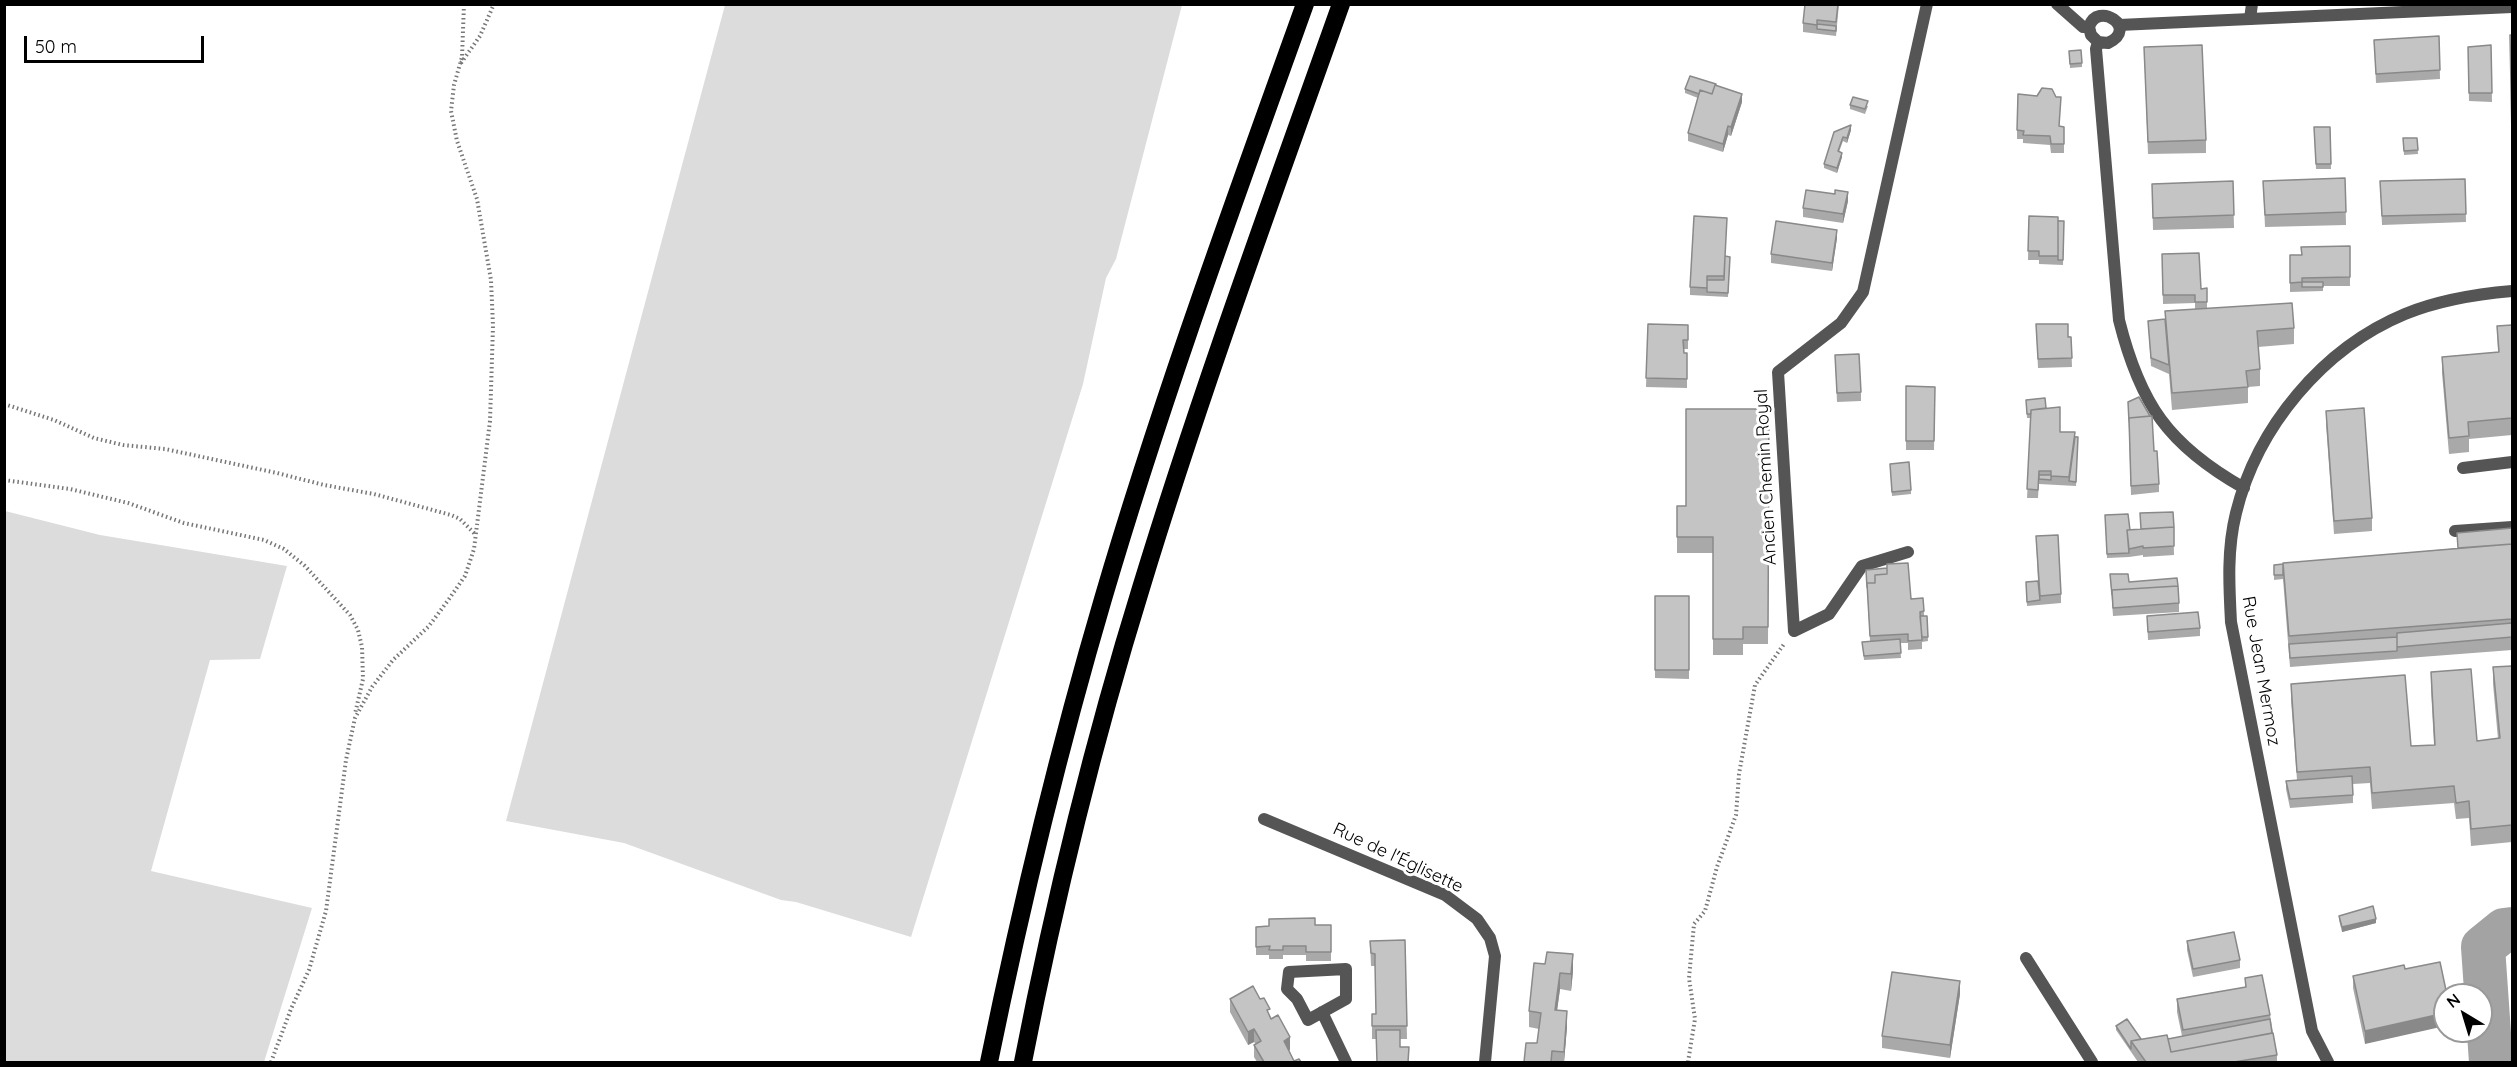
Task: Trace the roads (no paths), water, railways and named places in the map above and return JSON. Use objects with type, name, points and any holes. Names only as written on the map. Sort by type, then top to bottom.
[{"type":"highway","points":[[989,1062],[1040,832],[1103,599],[1191,324],[1305,4]]},
{"type":"highway","points":[[1023,1062],[1079,814],[1140,591],[1217,356],[1341,4]]},
{"type":"street","name":"Ancien Chemin Royal","points":[[1908,552],[1862,566],[1829,614],[1794,631],[1778,372],[1841,324],[1863,292],[1927,4]]},
{"type":"street","points":[[2057,4],[2083,27],[2089,27]]},
{"type":"street","points":[[2250,19],[2252,4]]},
{"type":"street","points":[[2109,13],[2119,32],[2115,39],[2108,43],[2098,42],[2091,35],[2089,27],[2093,18],[2109,13],[2250,19],[2512,7]]},
{"type":"street","points":[[2098,42],[2096,50],[2119,320],[2129,362],[2144,393],[2167,428],[2188,451],[2214,471],[2244,488]]},
{"type":"street","name":"Rue Jean Mermoz","points":[[2328,1062],[2312,1031],[2231,622],[2228,578],[2230,544],[2236,513],[2259,452],[2297,394],[2315,375],[2355,341],[2405,314],[2443,302],[2512,291]]},
{"type":"street","points":[[2463,468],[2512,462]]},
{"type":"street","points":[[2456,531],[2512,527]]},
{"type":"street","name":"Rue de l'Églisette","points":[[1264,819],[1445,895],[1478,919],[1490,938],[1495,956],[1485,1062]]},
{"type":"street","points":[[2026,958],[2092,1062]]},
{"type":"street","points":[[1346,969],[1346,999],[1322,1012],[1308,1020],[1297,999],[1287,989],[1289,972],[1346,969]]},
{"type":"street","points":[[1322,1012],[1346,1062]]},
{"type":"waterway","points":[[2491,1062],[2483,947],[2504,930],[2512,929]]}]
